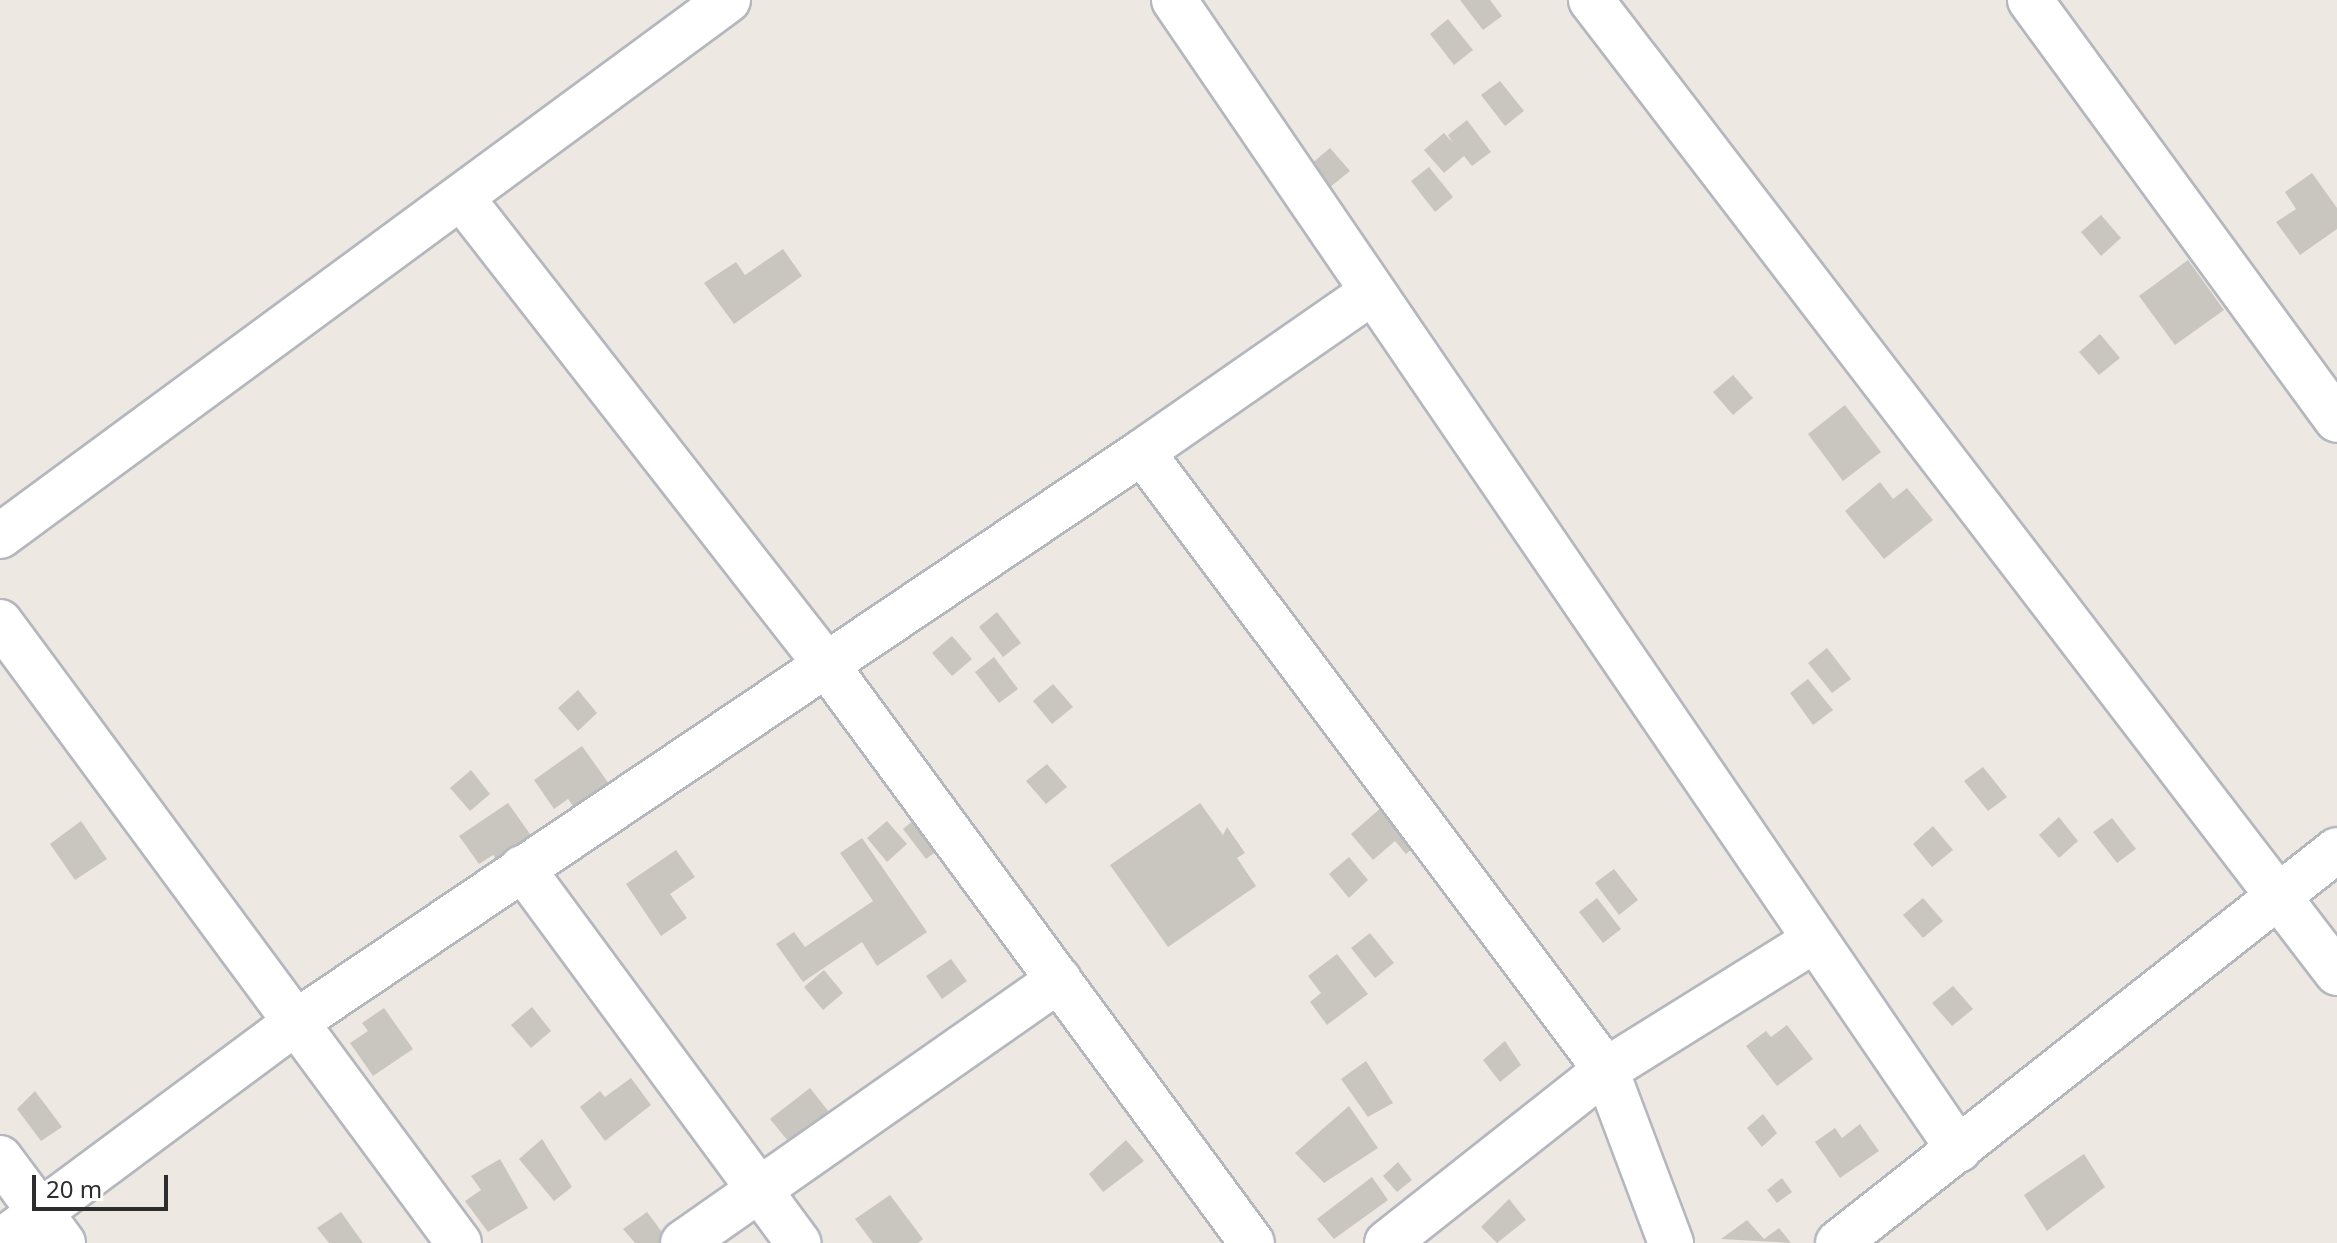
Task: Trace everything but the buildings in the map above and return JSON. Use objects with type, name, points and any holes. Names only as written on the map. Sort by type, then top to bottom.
[{"type":"street","points":[[0,536],[728,0]]},
{"type":"street","points":[[1174,0],[1813,941],[1959,1150]]},
{"type":"street","points":[[1591,0],[2280,893],[2337,973]]},
{"type":"street","points":[[2030,0],[2337,420]]},
{"type":"street","points":[[461,197],[825,663],[1252,1243]]},
{"type":"street","points":[[0,1242],[52,1228],[296,1022],[1142,452],[1372,292]]},
{"type":"street","points":[[1142,452],[1606,1070],[1671,1243]]},
{"type":"street","points":[[0,622],[459,1243]]},
{"type":"street","points":[[1838,1243],[2337,850]]},
{"type":"street","points":[[522,868],[798,1243]]},
{"type":"street","points":[[1387,1243],[1606,1070],[1813,941]]},
{"type":"street","points":[[683,1243],[1059,980]]},
{"type":"street","points":[[0,1158],[52,1228]]}]
